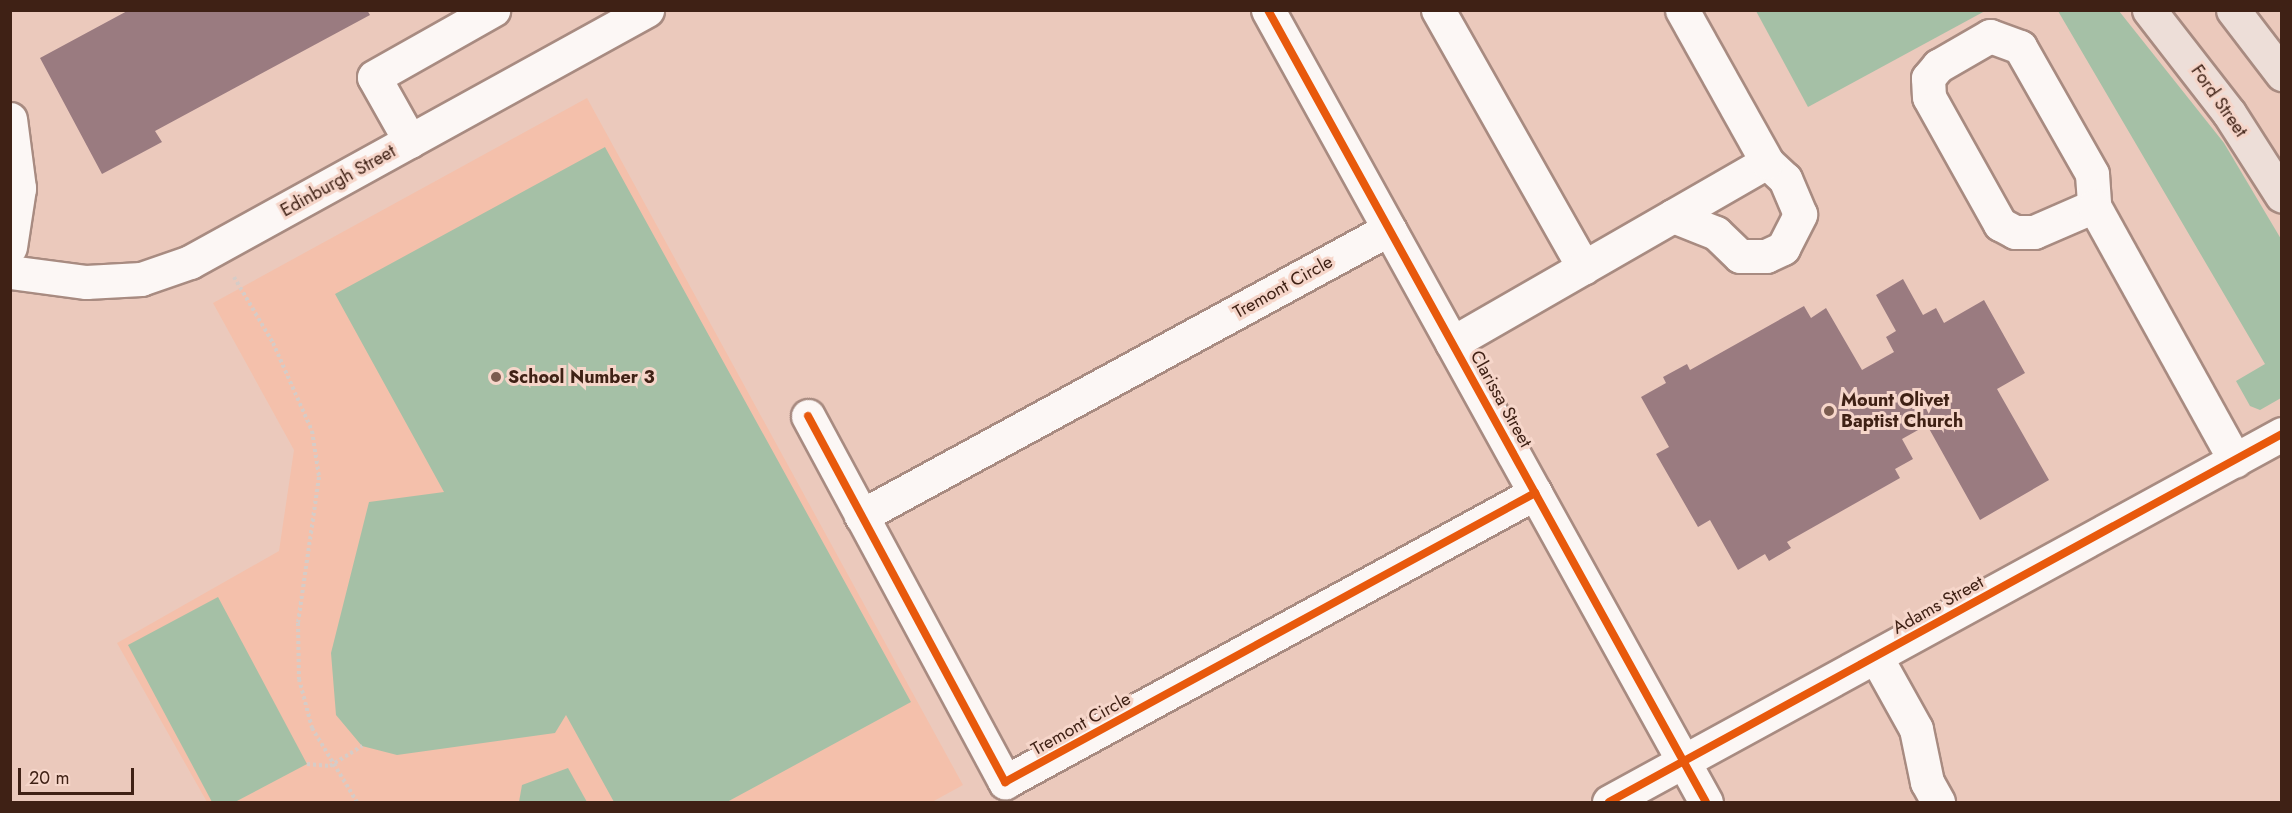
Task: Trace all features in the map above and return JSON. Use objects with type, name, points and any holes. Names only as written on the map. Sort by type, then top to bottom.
[{"type":"main road","name":"Ford Street","points":[[2149,10],[2229,113],[2282,196]]},
{"type":"main road","points":[[2233,10],[2282,74]]},
{"type":"street","points":[[410,141],[374,77],[493,10]]},
{"type":"street","name":"Edinburgh Street","points":[[10,272],[86,282],[141,279],[216,248],[647,10]]},
{"type":"street","name":"Clarissa Street","points":[[1269,10],[1707,802]]},
{"type":"street","points":[[1438,10],[1584,268]]},
{"type":"street","points":[[1673,216],[1716,233],[1740,256],[1766,256],[1783,248],[1800,214],[1785,179],[1767,162],[1682,10]]},
{"type":"street","points":[[2094,206],[2034,232],[2015,232],[2000,224],[1929,97],[1928,78],[1938,66],[1990,36],[2020,47],[2092,174],[2094,206],[2235,460]]},
{"type":"street","points":[[10,119],[19,188],[10,248]]},
{"type":"street","points":[[1452,343],[1767,162]]},
{"type":"street","name":"Tremont Circle","points":[[861,516],[1389,229]]},
{"type":"street","name":"Tremont Circle","points":[[808,416],[1005,782],[1535,493]]},
{"type":"street","name":"Adams Street","points":[[1609,802],[2282,434]]},
{"type":"street","points":[[1876,657],[1916,729],[1927,782],[1938,802]]},
{"type":"path","points":[[216,248],[273,343],[312,431],[319,477],[298,623],[299,679],[312,728],[330,766],[357,802]]},
{"type":"path","points":[[307,764],[330,766],[362,746]]},
{"type":"shaded area","name":"School Number 3","points":[[587,98],[963,785],[932,802],[207,802],[117,643],[279,551],[294,450],[213,303]]},
{"type":"green space","points":[[1756,11],[1985,11],[1808,107]]},
{"type":"green space","points":[[2058,11],[2119,11],[2224,143],[2281,239],[2281,398],[2260,410],[2250,406],[2236,381],[2265,364]]},
{"type":"green space","name":"School Number 3","points":[[605,147],[911,702],[727,802],[614,802],[566,715],[555,733],[397,755],[362,746],[336,715],[331,653],[369,502],[444,492],[335,294]]},
{"type":"green space","points":[[218,597],[307,764],[235,802],[212,802],[128,645]]},
{"type":"green space","points":[[568,768],[587,802],[519,802],[522,785]]},
{"type":"building","points":[[129,10],[367,10],[370,15],[155,131],[162,142],[102,174],[40,58]]},
{"type":"building","name":"Mount Olivet Baptist Church","points":[[1903,279],[1923,315],[1936,308],[1944,323],[1984,300],[2025,373],[1997,389],[2049,480],[1980,520],[1927,425],[1902,439],[1913,459],[1895,469],[1900,478],[1787,542],[1791,548],[1769,561],[1765,554],[1738,570],[1710,520],[1698,527],[1656,454],[1669,447],[1641,397],[1666,383],[1663,377],[1687,364],[1690,370],[1804,306],[1811,318],[1826,308],[1862,370],[1894,352],[1886,337],[1896,331],[1876,295]]},
{"type":"cycle path","points":[[1268,10],[1706,802]]},
{"type":"cycle path","points":[[808,416],[1005,782],[1535,493]]},
{"type":"cycle path","points":[[1609,802],[2282,434]]},
{"type":"place","name":"School Number 3","points":[[496,377]]},
{"type":"place","name":"Mount Olivet Baptist Church","points":[[1829,411]]}]
